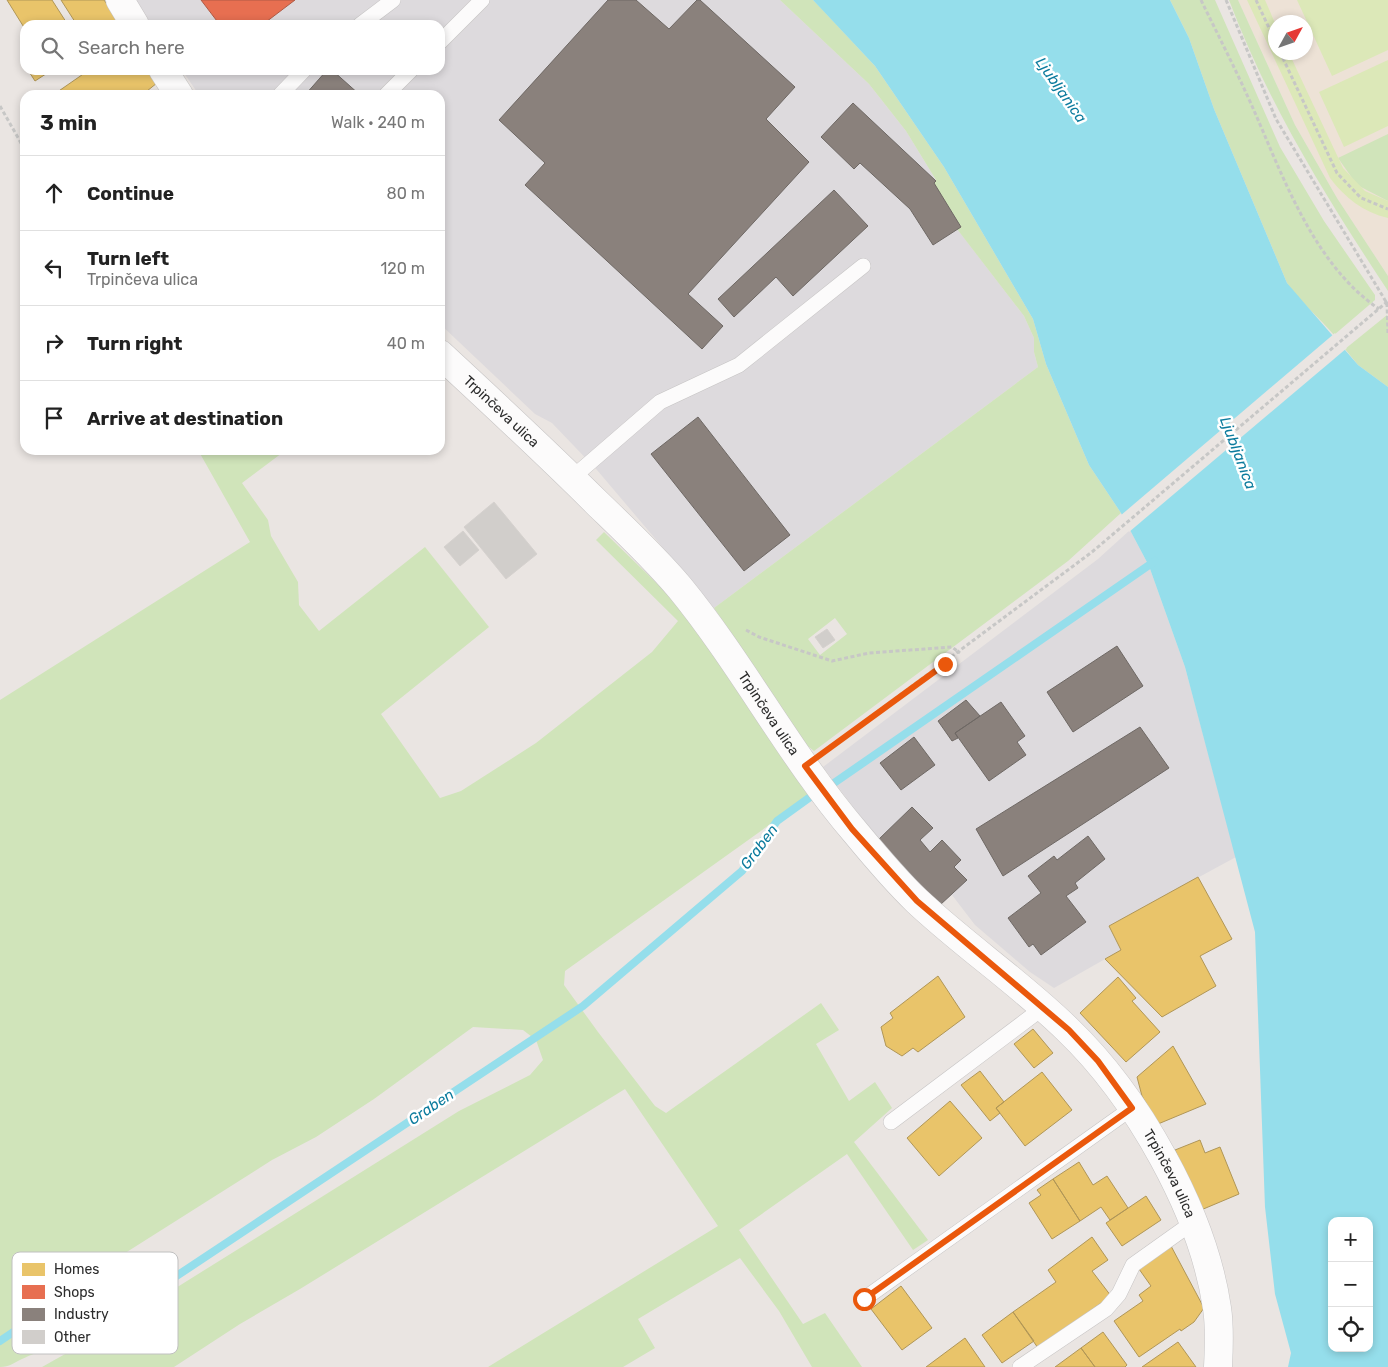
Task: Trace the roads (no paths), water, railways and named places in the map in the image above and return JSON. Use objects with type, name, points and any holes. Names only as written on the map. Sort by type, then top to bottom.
[{"type":"street","points":[[120,0],[132,20]]},
{"type":"street","points":[[166,75],[176,90]]},
{"type":"street","name":"Trpinčeva ulica","points":[[445,359],[653,557],[703,617],[805,766],[852,829],[917,901],[1044,1007],[1098,1061],[1132,1108],[1175,1182],[1192,1223],[1210,1274],[1218,1310],[1218,1367]]},
{"type":"lane","points":[[367,20],[394,0]]},
{"type":"lane","points":[[445,37],[482,0]]},
{"type":"lane","points":[[285,90],[299,75]]},
{"type":"lane","points":[[391,90],[406,75]]},
{"type":"lane","points":[[572,478],[660,402],[739,365],[863,266]]},
{"type":"lane","points":[[891,1122],[1044,1007]]},
{"type":"lane","points":[[864,1299],[1132,1108]]},
{"type":"lane","points":[[1020,1367],[1106,1309],[1119,1294],[1133,1265],[1192,1223]]},
{"type":"water","name":"Ljubljanica","points":[[813,0],[1170,0],[1189,38],[1214,109],[1287,283],[1358,365],[1388,387],[1388,1367],[1288,1367],[1291,1353],[1275,1294],[1265,1207],[1255,932],[1185,667],[1149,566],[1121,513],[1089,465],[1046,364],[1033,319],[944,167],[875,66]]},
{"type":"waterway","points":[[834,783],[1155,561]]},
{"type":"waterway","name":"Graben","points":[[178,1275],[583,1006],[742,871],[777,821],[813,795]]},
{"type":"waterway","name":"Graben","points":[[0,1341],[12,1333]]}]
